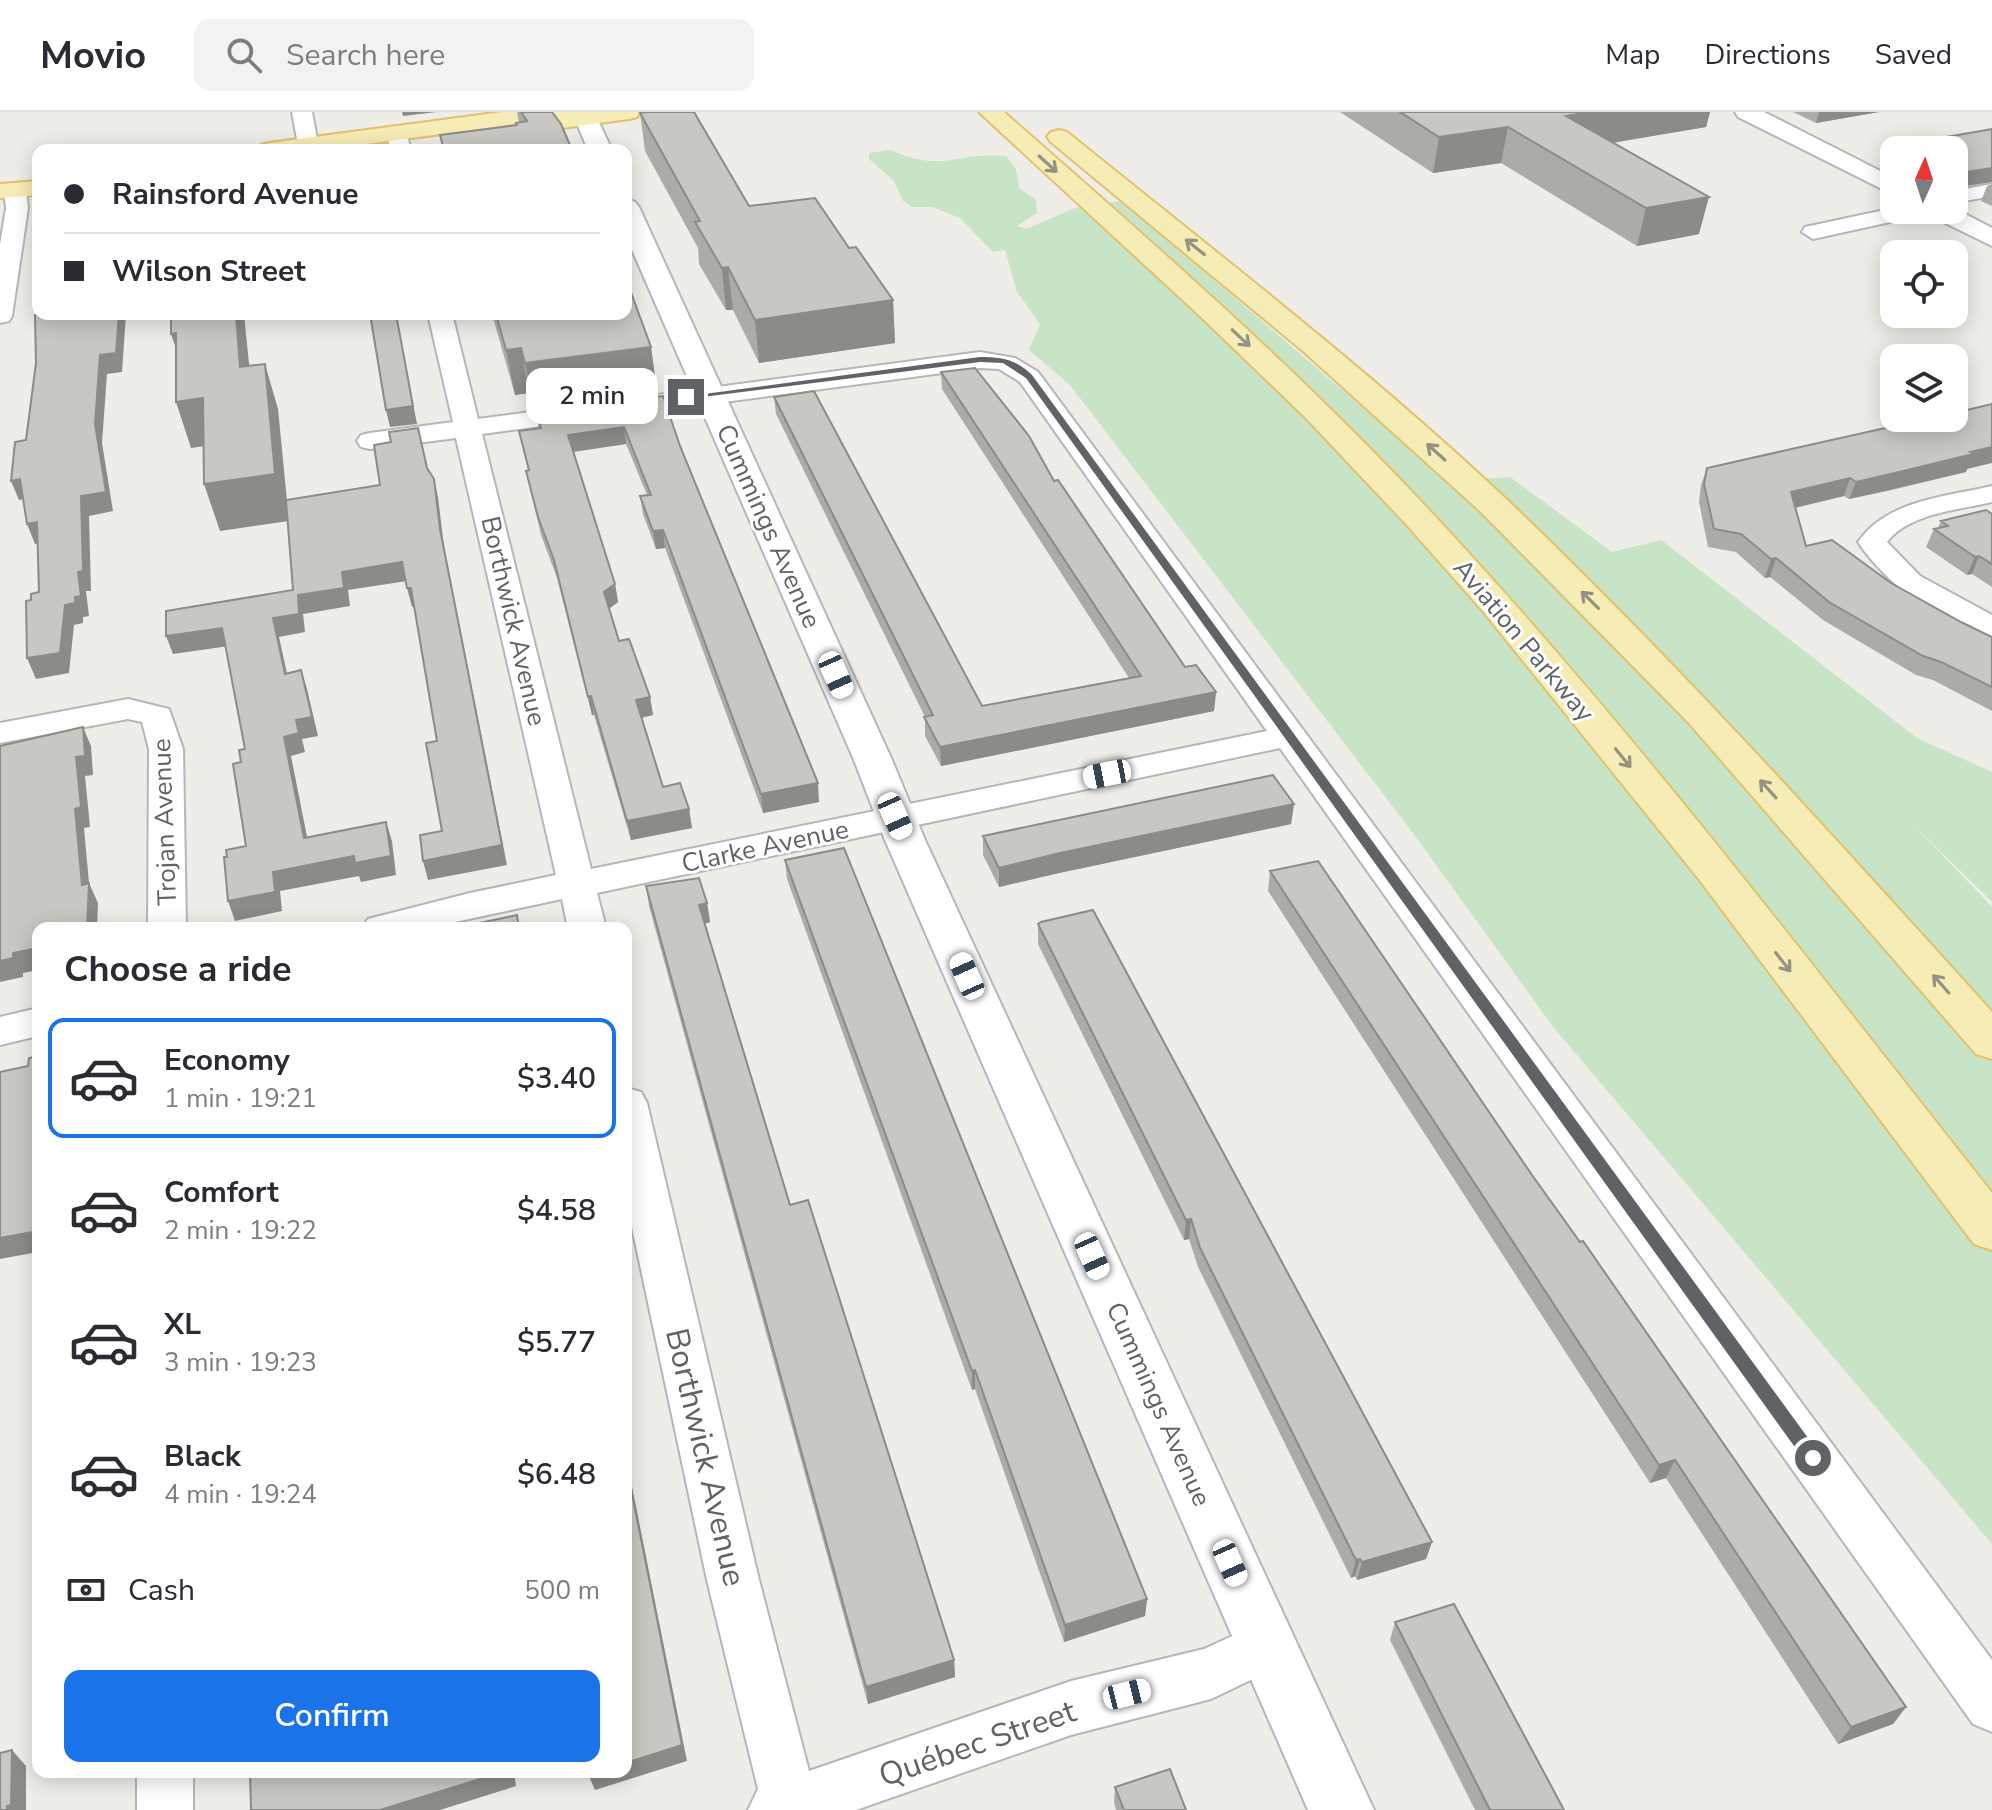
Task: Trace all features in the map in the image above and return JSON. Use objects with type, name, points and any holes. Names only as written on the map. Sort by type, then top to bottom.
[{"type":"main road","points":[[399,142],[554,112]]},
{"type":"main road","points":[[363,144],[629,112]]},
{"type":"main road","name":"Aviation Parkway","points":[[990,112],[1249,346],[1351,445],[1419,518],[1547,664],[1643,783],[1992,1230]]},
{"type":"main road","points":[[1035,120],[1313,345],[1493,505],[1702,715],[1992,1042]]},
{"type":"main road","points":[[1419,518],[1493,505]]},
{"type":"street","points":[[302,112],[307,144]]},
{"type":"street","points":[[1746,112],[1880,181]]},
{"type":"street","points":[[584,115],[597,144]]},
{"type":"street","points":[[1968,194],[1992,190]]},
{"type":"street","points":[[0,316],[18,205],[13,192]]},
{"type":"street","points":[[1813,232],[1880,217]]},
{"type":"street","name":"Cummings Avenue","points":[[632,220],[873,760],[895,816],[1341,1810]]},
{"type":"street","points":[[1965,224],[1992,238]]},
{"type":"street","name":"Borthwick Avenue","points":[[441,320],[586,922]]},
{"type":"street","points":[[370,441],[980,360],[1005,360],[1016,365],[1029,377],[1992,1705]]},
{"type":"street","points":[[1992,494],[1891,520],[1876,531],[1872,542],[1881,557],[1924,592],[1992,627]]},
{"type":"street","name":"Trojan Avenue","points":[[0,733],[128,709],[157,716],[166,749],[167,922]]},
{"type":"street","name":"Clarke Avenue","points":[[401,922],[895,816],[1290,736]]},
{"type":"street","points":[[0,1031],[32,1023]]},
{"type":"street","name":"Borthwick Avenue","points":[[632,1130],[786,1808]]},
{"type":"street","name":"Québec Street","points":[[786,1808],[1071,1708],[1211,1673],[1267,1645]]},
{"type":"street","points":[[165,1778],[165,1810]]},
{"type":"green space","points":[[891,150],[909,157],[938,161],[1006,156],[1016,169],[1019,188],[1036,200],[1037,213],[1017,226],[1026,229],[1075,208],[1122,201],[1448,481],[1510,477],[1612,552],[1661,540],[1917,738],[1992,772],[1992,902],[1914,825],[1992,907],[1992,1544],[1554,1028],[1413,833],[1070,385],[1029,350],[1040,324],[1017,292],[1005,250],[993,252],[960,218],[932,207],[912,207],[903,201],[894,181],[869,159],[869,153]]},
{"type":"building","points":[[521,112],[552,112],[569,144],[442,144],[440,135],[517,125],[527,121]]},
{"type":"building","points":[[694,112],[749,206],[815,198],[849,248],[856,247],[893,300],[755,320],[728,267],[722,268],[695,222],[700,221],[640,113]]},
{"type":"building","points":[[1400,112],[1590,112],[1566,116],[1709,197],[1646,208],[1508,127],[1439,137]]},
{"type":"building","points":[[1992,129],[1992,168],[1968,172],[1968,136],[1952,136]]},
{"type":"building","points":[[632,295],[651,347],[525,363],[521,348],[506,350],[498,320],[632,320]]},
{"type":"building","points":[[35,320],[119,320],[116,353],[100,355],[95,424],[106,492],[81,496],[83,571],[78,572],[81,596],[75,597],[75,603],[65,605],[60,653],[27,658],[26,601],[31,600],[31,594],[39,592],[37,522],[27,524],[20,479],[11,481],[15,442],[26,440],[36,363]]},
{"type":"building","points":[[171,320],[236,320],[240,367],[265,364],[275,474],[204,484],[203,398],[176,402],[176,333],[171,334]]},
{"type":"building","points":[[371,320],[397,320],[413,406],[386,410]]},
{"type":"building","points":[[975,368],[1029,436],[1054,481],[1058,480],[1185,667],[1196,665],[1216,692],[940,747],[924,717],[933,715],[774,397],[814,391],[982,706],[1141,676],[941,372]]},
{"type":"building","points":[[663,396],[680,446],[818,783],[761,794],[663,530],[653,531],[640,496],[651,495],[624,427],[568,435],[615,584],[604,592],[619,641],[629,639],[650,697],[636,700],[663,787],[680,783],[689,809],[627,821],[591,696],[588,697],[554,560],[538,517],[519,431],[541,428],[536,412]]},
{"type":"building","points":[[1992,404],[1992,447],[1856,482],[1850,478],[1791,492],[1806,546],[1832,540],[1891,583],[1992,637],[1992,687],[1923,656],[1829,602],[1776,558],[1771,559],[1741,534],[1714,529],[1704,484],[1707,468],[1880,429],[1880,432],[1968,432],[1968,410]]},
{"type":"building","points":[[418,428],[427,468],[434,479],[440,529],[502,845],[423,861],[420,835],[442,831],[426,743],[437,741],[411,588],[407,588],[402,562],[342,572],[344,588],[298,595],[299,614],[273,618],[285,674],[301,670],[312,717],[296,720],[299,733],[284,737],[304,838],[386,822],[391,856],[355,863],[354,856],[273,872],[275,892],[228,901],[226,850],[246,846],[233,764],[241,762],[239,750],[245,749],[222,628],[166,636],[166,611],[293,590],[286,500],[380,485],[374,445],[391,442],[389,432]]},
{"type":"building","points":[[1986,510],[1992,514],[1992,564],[1979,556],[1975,557],[1934,529],[1948,526],[1941,521]]},
{"type":"building","points":[[83,727],[85,756],[76,757],[81,807],[75,809],[82,885],[89,883],[87,922],[32,922],[32,949],[13,953],[13,958],[0,961],[0,746]]},
{"type":"building","points":[[1273,775],[1294,804],[999,868],[983,836]]},
{"type":"building","points":[[844,848],[1147,1599],[1065,1625],[975,1370],[972,1371],[785,860]]},
{"type":"building","points":[[1318,861],[1532,1175],[1580,1242],[1583,1241],[1906,1707],[1851,1727],[1675,1460],[1659,1465],[1270,871]]},
{"type":"building","points":[[699,878],[707,903],[699,905],[790,1205],[808,1200],[954,1660],[866,1687],[646,886]]},
{"type":"building","points":[[1093,910],[1432,1542],[1362,1562],[1356,1560],[1200,1248],[1191,1219],[1186,1220],[1038,924]]},
{"type":"building","points":[[517,915],[518,922],[484,922]]},
{"type":"building","points":[[32,1057],[32,1232],[0,1238],[0,1072],[28,1066],[29,1058]]},
{"type":"building","points":[[632,1493],[682,1745],[632,1761]]},
{"type":"building","points":[[1454,1604],[1564,1810],[1490,1810],[1395,1622]]},
{"type":"building","points":[[12,1750],[11,1805],[7,1806],[7,1810],[0,1810],[0,1753]]},
{"type":"building","points":[[1170,1769],[1186,1810],[1124,1810],[1115,1787]]},
{"type":"building","points":[[250,1778],[484,1778],[380,1810],[251,1810]]},
{"type":"route","points":[[686,397],[980,360],[1005,360],[1029,377],[1813,1458]]}]
